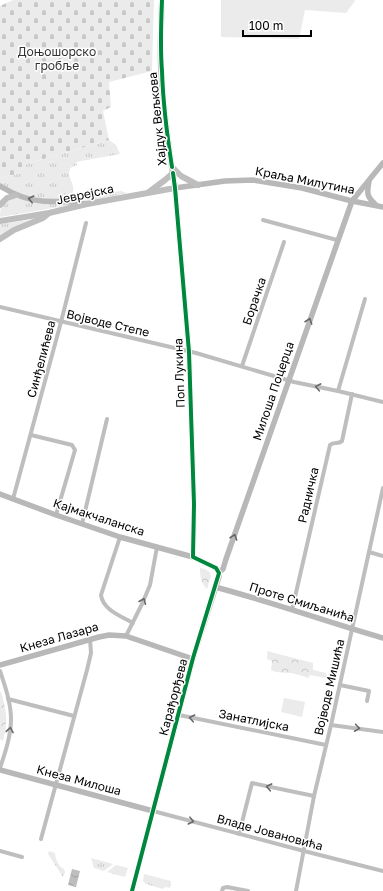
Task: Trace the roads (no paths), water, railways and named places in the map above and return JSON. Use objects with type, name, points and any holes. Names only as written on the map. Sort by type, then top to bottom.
[{"type":"main road","name":"Хајдук Вељкова","points":[[162,0],[162,77],[165,118],[175,188]]},
{"type":"main road","points":[[148,193],[165,180],[172,170],[198,185]]},
{"type":"main road","name":"Јеврејска","points":[[0,221],[49,213],[88,204],[175,188]]},
{"type":"main road","points":[[0,205],[8,198],[16,195]]},
{"type":"main road","points":[[0,239],[14,230],[43,218],[49,213]]},
{"type":"street","name":"Милоша Поцерца","points":[[215,588],[219,577],[219,572],[223,569],[226,561],[337,240],[352,201],[383,163]]},
{"type":"street","points":[[370,179],[367,191],[370,200],[376,205]]},
{"type":"street","name":"Краља Милутина","points":[[175,188],[225,180],[253,180],[302,188],[352,201],[383,207]]},
{"type":"street","points":[[0,186],[16,195],[41,201],[88,204]]},
{"type":"street","name":"Поп Лукина","points":[[175,188],[189,352],[194,504],[194,557]]},
{"type":"street","points":[[263,220],[337,240]]},
{"type":"street","name":"Синђелићева","points":[[13,499],[86,223]]},
{"type":"street","name":"Борачка","points":[[242,366],[284,242]]},
{"type":"street","points":[[338,391],[365,299]]},
{"type":"street","name":"Војводе Степе","points":[[0,307],[189,352],[242,366],[289,381],[383,402]]},
{"type":"street","name":"Радничка","points":[[292,610],[330,445],[332,443],[339,443],[342,441],[352,394]]},
{"type":"street","points":[[82,524],[107,418]]},
{"type":"street","points":[[31,435],[72,445],[75,450],[56,515]]},
{"type":"street","name":"Војводе Мишића","points":[[296,891],[314,796],[383,488]]},
{"type":"street","name":"Кајмакчаланска","points":[[0,494],[120,537],[194,557],[216,568],[219,572]]},
{"type":"street","points":[[120,537],[102,598],[108,609],[133,623]]},
{"type":"street","points":[[126,636],[150,585],[157,547]]},
{"type":"street","points":[[369,552],[383,556]]},
{"type":"street","name":"Проте Смиљанића","points":[[215,588],[383,638]]},
{"type":"street","name":"Карађорђева","points":[[153,812],[193,660],[215,588]]},
{"type":"street","name":"Кнеза Лазара","points":[[0,665],[109,635],[126,636],[193,660]]},
{"type":"street","points":[[41,838],[90,657],[90,639]]},
{"type":"street","points":[[0,671],[11,712],[11,725],[8,742],[0,769]]},
{"type":"street","points":[[340,685],[368,690],[367,701]]},
{"type":"street","points":[[8,699],[74,716]]},
{"type":"street","name":"Занатлијска","points":[[179,715],[326,745]]},
{"type":"street","points":[[331,725],[383,732]]},
{"type":"street","name":"Кнеза Милоша","points":[[0,769],[153,812]]},
{"type":"street","points":[[239,834],[252,783],[314,796]]},
{"type":"street","name":"Владе Јовановића","points":[[153,812],[383,871]]},
{"type":"street","points":[[0,851],[22,857]]},
{"type":"street","points":[[222,890],[227,887],[248,891]]},
{"type":"water","points":[[72,869],[80,871],[76,887],[68,885]]},
{"type":"park label","name":"Доњошорско гробље","points":[[57,58]]}]
